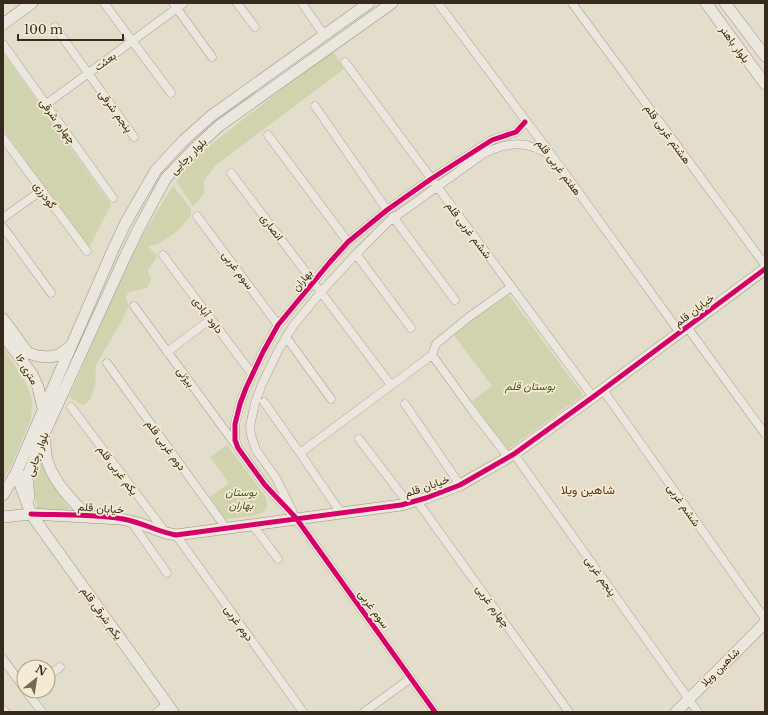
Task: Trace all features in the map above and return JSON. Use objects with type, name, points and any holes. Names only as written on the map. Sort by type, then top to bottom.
[{"type":"main road","points":[[3,24],[32,3]]},
{"type":"main road","name":"بلوار رجایی","points":[[31,514],[16,473],[43,408],[126,222],[156,170],[184,140],[211,116],[369,3]]},
{"type":"main road","name":"بلوار رجایی","points":[[31,514],[28,477],[45,432],[140,226],[166,178],[183,159],[219,126],[392,3]]},
{"type":"main road","name":"بلوار باهنر","points":[[706,3],[765,84]]},
{"type":"main road","name":"بلوار باهنر","points":[[726,3],[765,56]]},
{"type":"main road","points":[[156,170],[166,178]]},
{"type":"main road","name":"خیابان قلم","points":[[3,517],[31,514],[87,516],[130,520],[171,534],[296,518],[341,514],[413,502],[460,485],[511,455],[593,397],[765,269]]},
{"type":"main road","name":"۱۶ متری","points":[[3,319],[28,353],[49,357],[59,354],[71,346]]},
{"type":"main road","name":"۱۶ متری","points":[[3,334],[32,374],[38,387],[43,408]]},
{"type":"main road","points":[[45,432],[46,455],[53,475],[68,496],[87,516]]},
{"type":"main road","points":[[3,495],[16,473],[28,477]]},
{"type":"main road","name":"یکم شرقی قلم","points":[[31,514],[170,708]]},
{"type":"main road","name":"شاهین ویلا","points":[[676,712],[765,623]]},
{"type":"street","points":[[104,3],[171,93]]},
{"type":"street","name":"بعثت","points":[[45,105],[132,41],[175,6],[184,3]]},
{"type":"street","points":[[237,3],[255,28]]},
{"type":"street","points":[[302,3],[324,35]]},
{"type":"street","name":"هفتم غربی قلم","points":[[438,3],[525,122],[683,330],[765,434]]},
{"type":"street","name":"هشتم غربی قلم","points":[[572,3],[765,265]]},
{"type":"street","points":[[175,6],[212,58]]},
{"type":"street","name":"پنجم شرقی","points":[[55,27],[134,136]]},
{"type":"street","name":"چهارم شرقی","points":[[3,44],[45,105],[113,198]]},
{"type":"street","name":"ششم غربی قلم","points":[[345,62],[593,397]]},
{"type":"street","points":[[315,106],[387,210]]},
{"type":"street","name":"بهاران","points":[[296,518],[265,485],[238,448],[234,433],[240,404],[252,374],[278,325],[348,242],[387,210],[431,179],[492,140],[516,132],[525,122]]},
{"type":"street","points":[[268,135],[348,242]]},
{"type":"street","name":"گودرزی","points":[[3,138],[87,251]]},
{"type":"street","name":"بهاران","points":[[296,518],[276,478],[256,450],[252,441],[250,426],[255,403],[262,384],[293,326],[321,292],[393,217],[483,154],[496,148],[510,145],[530,145],[540,149],[552,157]]},
{"type":"street","name":"انصاری","points":[[231,172],[321,292]]},
{"type":"street","points":[[3,218],[42,190]]},
{"type":"street","name":"سوم غربی","points":[[197,216],[278,325]]},
{"type":"street","points":[[393,217],[455,300]]},
{"type":"street","points":[[3,228],[51,293]]},
{"type":"street","points":[[356,254],[411,328]]},
{"type":"street","name":"داود آبادی","points":[[163,255],[252,374]]},
{"type":"street","points":[[300,453],[432,355],[436,344],[511,287]]},
{"type":"street","points":[[321,292],[391,385]]},
{"type":"street","name":"بیژنی","points":[[134,306],[238,448]]},
{"type":"street","points":[[167,352],[211,319]]},
{"type":"street","points":[[286,337],[331,399]]},
{"type":"street","name":"پنجم غربی","points":[[432,355],[472,410],[511,455],[698,712]]},
{"type":"street","name":"دوم غربی قلم","points":[[106,363],[226,528]]},
{"type":"street","name":"ششم غربی","points":[[602,390],[765,619]]},
{"type":"street","points":[[264,402],[341,514]]},
{"type":"street","points":[[405,404],[460,485]]},
{"type":"street","name":"یکم غربی قلم","points":[[71,407],[171,534]]},
{"type":"street","points":[[359,439],[413,502]]},
{"type":"street","points":[[265,485],[270,487],[274,486],[276,478]]},
{"type":"street","name":"چهارم غربی","points":[[413,502],[569,712]]},
{"type":"street","name":"سوم غربی","points":[[296,518],[435,712]]},
{"type":"street","points":[[130,520],[167,573]]},
{"type":"street","points":[[252,524],[278,559]]},
{"type":"street","name":"دوم غربی","points":[[171,534],[303,712]]},
{"type":"street","points":[[3,660],[16,677]]},
{"type":"street","points":[[56,670],[60,667]]},
{"type":"street","points":[[364,712],[411,678]]},
{"type":"street","points":[[33,699],[42,712]]},
{"type":"street","points":[[157,712],[170,708]]},
{"type":"green space","points":[[332,50],[344,69],[216,165],[204,180],[204,194],[193,206],[176,181],[195,157]]},
{"type":"green space","points":[[3,53],[111,205],[89,248],[3,129]]},
{"type":"green space","points":[[173,186],[191,209],[191,215],[180,229],[159,244],[148,246],[157,256],[148,271],[151,279],[147,288],[128,292],[126,298],[129,305],[120,324],[96,365],[95,385],[90,400],[83,405],[69,397],[116,289],[144,232]]},
{"type":"green space","name":"بوستان قلم","points":[[508,294],[583,395],[507,450],[472,401],[492,386],[453,334]]},
{"type":"green space","points":[[3,347],[26,383],[32,399],[31,419],[12,464],[3,481]]},
{"type":"green space","name":"بوستان بهاران","points":[[227,445],[266,497],[267,507],[262,513],[252,516],[225,519],[210,497],[229,483],[210,457]]},
{"type":"green space","points":[[42,457],[47,477],[72,512],[37,510],[34,482]]},
{"type":"cycle path","points":[[435,712],[296,518],[265,485],[238,448],[235,440],[235,424],[246,388],[278,325],[348,242],[387,210],[431,179],[492,140],[516,132],[525,122]]},
{"type":"cycle path","points":[[31,514],[112,517],[130,520],[176,535],[401,505],[426,498],[460,485],[514,454],[765,269]]},
{"type":"district","name":"شاهین ویلا","points":[[588,489]]}]
